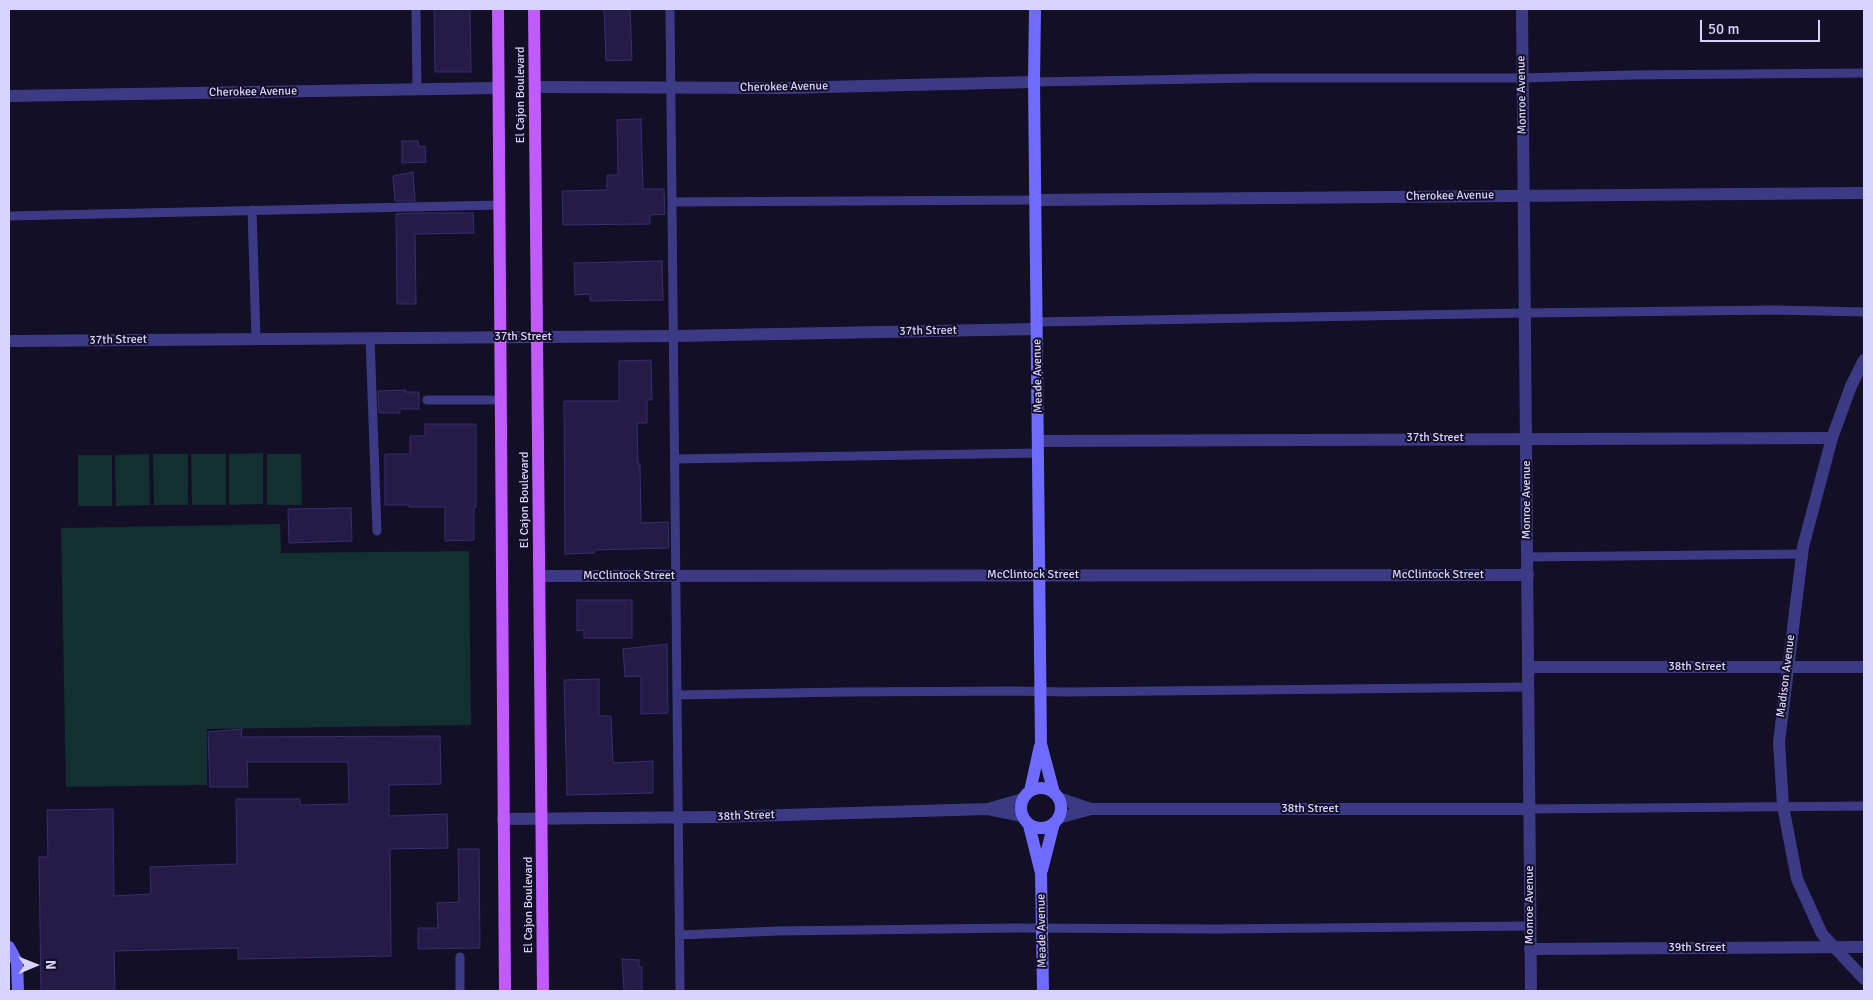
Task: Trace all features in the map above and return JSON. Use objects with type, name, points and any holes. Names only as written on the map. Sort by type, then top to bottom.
[{"type":"main road","name":"El Cajon Boulevard","points":[[498,9],[505,991]]},
{"type":"main road","name":"El Cajon Boulevard","points":[[534,9],[543,991]]},
{"type":"main road","name":"Meade Avenue","points":[[1035,9],[1034,82],[1041,744],[1056,796]]},
{"type":"main road","name":"Meade Avenue","points":[[1026,795],[1041,744]]},
{"type":"main road","points":[[1042,788],[1056,796],[1060,809],[1056,820],[1042,828],[1025,820],[1021,808],[1026,795],[1042,788]]},
{"type":"main road","name":"Meade Avenue","points":[[1025,820],[1042,873]]},
{"type":"main road","name":"Meade Avenue","points":[[1043,991],[1042,873],[1056,820]]},
{"type":"main road","points":[[9,947],[17,962],[18,991]]},
{"type":"street","name":"Monroe Avenue","points":[[1522,9],[1531,991]]},
{"type":"street","name":"Cherokee Avenue","points":[[535,88],[783,88],[1034,82]]},
{"type":"street","name":"Cherokee Avenue","points":[[9,96],[498,88]]},
{"type":"street","name":"Cherokee Avenue","points":[[1035,200],[1864,193]]},
{"type":"street","name":"37th Street","points":[[9,341],[674,336],[1037,325]]},
{"type":"street","name":"Madison Avenue","points":[[1864,360],[1851,386],[1832,438],[1802,554],[1779,742],[1783,806],[1797,879],[1822,934],[1864,979]]},
{"type":"street","name":"37th Street","points":[[1039,447],[1526,438],[1832,438]]},
{"type":"street","name":"McClintock Street","points":[[539,576],[1528,575]]},
{"type":"street","name":"38th Street","points":[[1529,666],[1864,667]]},
{"type":"street","name":"38th Street","points":[[988,809],[1026,795]]},
{"type":"street","name":"38th Street","points":[[1056,796],[1091,809]]},
{"type":"street","name":"38th Street","points":[[503,819],[678,817],[988,809],[1025,820]]},
{"type":"street","name":"38th Street","points":[[1056,820],[1091,809],[1529,809]]},
{"type":"street","name":"39th Street","points":[[1530,949],[1864,947]]},
{"type":"lane","points":[[416,9],[417,89]]},
{"type":"lane","points":[[670,9],[680,991]]},
{"type":"lane","points":[[1034,82],[1253,78],[1522,78],[1640,74],[1864,73]]},
{"type":"lane","points":[[672,202],[1035,200]]},
{"type":"lane","points":[[9,216],[499,205]]},
{"type":"lane","points":[[252,210],[256,338]]},
{"type":"lane","points":[[1037,325],[1524,313],[1775,310],[1864,312]]},
{"type":"lane","points":[[370,338],[376,531]]},
{"type":"lane","points":[[427,400],[500,400]]},
{"type":"lane","points":[[675,458],[1039,447]]},
{"type":"lane","points":[[1528,556],[1802,554]]},
{"type":"lane","points":[[677,695],[1529,687]]},
{"type":"lane","points":[[1529,809],[1864,806]]},
{"type":"lane","points":[[679,936],[778,931],[1530,926]]},
{"type":"lane","points":[[460,957],[460,991]]},
{"type":"green space","points":[[263,453],[263,504],[229,505],[229,454]]},
{"type":"green space","points":[[149,454],[150,505],[116,506],[115,455]]},
{"type":"green space","points":[[153,454],[188,454],[188,505],[154,505]]},
{"type":"green space","points":[[191,454],[226,454],[226,505],[192,505]]},
{"type":"green space","points":[[267,454],[301,454],[302,505],[267,505]]},
{"type":"green space","points":[[78,455],[112,455],[112,506],[78,506]]},
{"type":"green space","points":[[280,524],[281,553],[469,551],[471,725],[207,729],[207,785],[66,787],[61,528]]},
{"type":"building","points":[[434,9],[470,9],[471,72],[435,72]]},
{"type":"building","points":[[604,9],[630,9],[632,60],[606,61]]},
{"type":"building","points":[[641,119],[643,189],[664,189],[665,214],[650,215],[650,224],[563,225],[562,191],[607,190],[607,175],[618,175],[617,120]]},
{"type":"building","points":[[402,141],[418,141],[419,147],[425,146],[426,162],[402,163]]},
{"type":"building","points":[[413,172],[415,201],[395,201],[393,176]]},
{"type":"building","points":[[473,213],[474,233],[415,234],[416,304],[397,304],[396,214]]},
{"type":"building","points":[[662,261],[663,300],[590,301],[590,294],[575,295],[574,263]]},
{"type":"building","points":[[651,360],[652,400],[647,400],[647,423],[637,423],[641,523],[668,522],[669,548],[594,550],[594,553],[565,554],[564,401],[619,401],[619,361]]},
{"type":"building","points":[[405,390],[405,392],[419,392],[419,409],[400,409],[400,413],[379,413],[378,391]]},
{"type":"building","points":[[425,424],[476,424],[474,540],[445,541],[445,507],[385,505],[385,454],[410,454],[410,436],[425,436]]},
{"type":"building","points":[[351,508],[352,541],[289,543],[288,509]]},
{"type":"building","points":[[577,600],[632,600],[632,638],[584,638],[584,630],[577,631]]},
{"type":"building","points":[[667,644],[668,713],[641,714],[641,676],[625,677],[623,649]]},
{"type":"building","points":[[599,679],[599,716],[611,716],[613,763],[653,761],[653,793],[567,795],[564,680]]},
{"type":"building","points":[[242,729],[241,737],[440,736],[441,784],[389,785],[389,816],[447,814],[448,848],[390,849],[391,956],[238,959],[238,948],[114,951],[115,991],[41,991],[39,857],[48,857],[47,810],[113,809],[114,896],[151,894],[150,867],[237,864],[236,799],[300,799],[300,805],[349,804],[348,762],[247,762],[248,787],[210,787],[208,732]]},
{"type":"building","points":[[458,849],[479,849],[480,948],[418,949],[418,928],[438,928],[437,903],[459,902]]},
{"type":"building","points":[[622,959],[639,960],[639,967],[642,967],[642,991],[624,991]]}]
